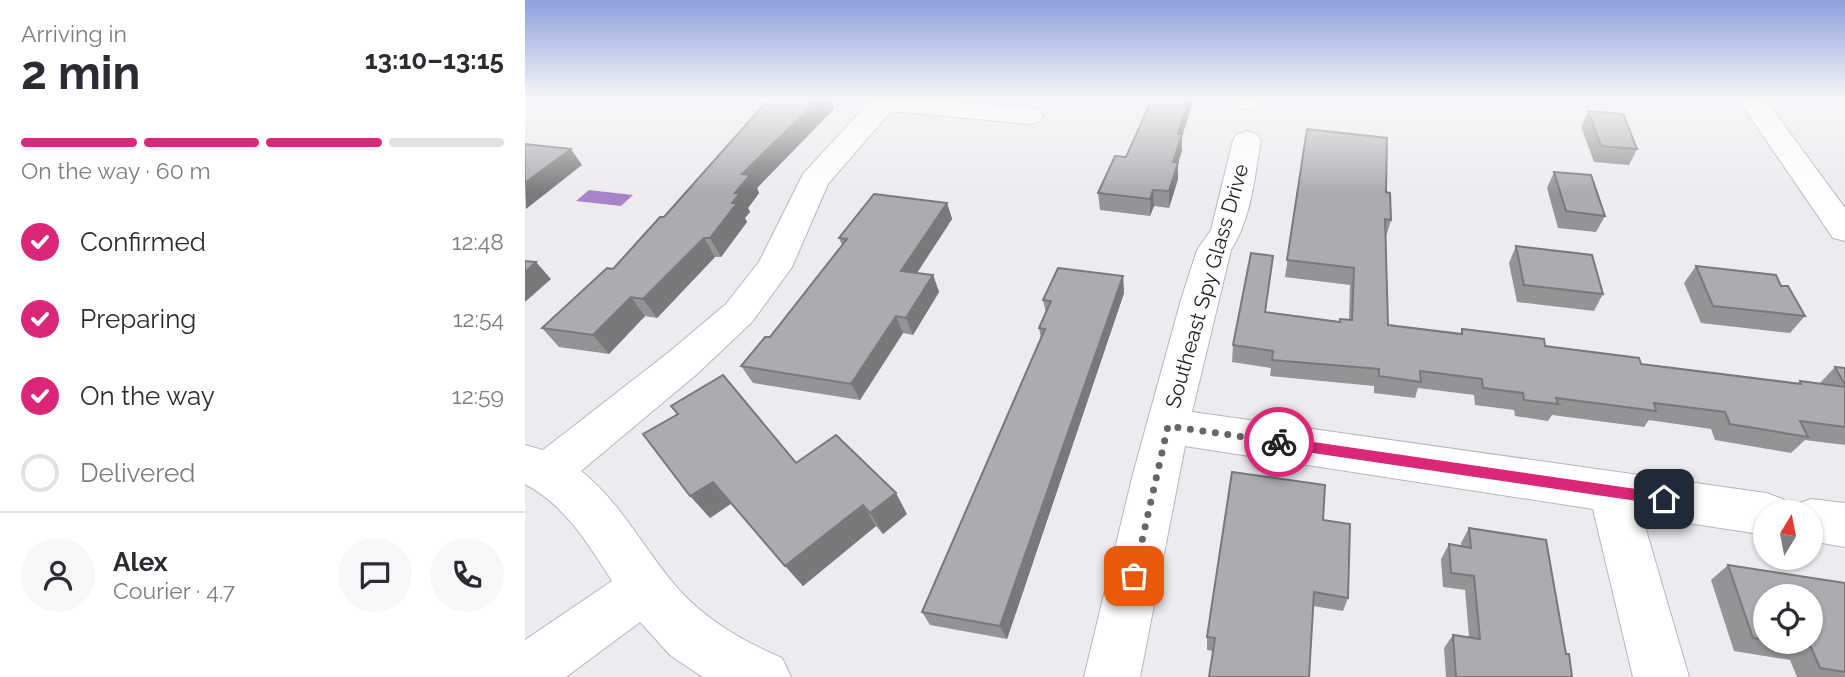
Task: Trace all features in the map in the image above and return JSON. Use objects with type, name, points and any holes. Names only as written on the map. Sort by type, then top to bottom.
[{"type":"street","points":[[763,677],[727,662],[681,629],[646,588],[582,500],[537,467],[683,363],[739,313],[775,268],[814,181],[859,131]]},
{"type":"street","name":"Southeast Spy Glass Drive","points":[[1112,677],[1168,426],[1206,273],[1214,250],[1227,230],[1231,215],[1244,131]]},
{"type":"street","points":[[1773,131],[1845,231]]},
{"type":"street","points":[[1168,426],[1753,512]]},
{"type":"street","points":[[1612,491],[1661,677]]},
{"type":"street","points":[[1823,522],[1845,525]]},
{"type":"street","points":[[525,673],[646,588]]},
{"type":"shaded area","points":[[589,190],[633,195],[621,206],[576,201]]},
{"type":"building","points":[[741,131],[787,131],[742,174],[750,175],[735,193],[740,193],[732,203],[737,203],[710,238],[704,238],[643,299],[631,297],[593,335],[542,328],[607,268],[613,269],[660,217],[664,217]]},
{"type":"building","points":[[1138,131],[1179,131],[1178,134],[1182,134],[1173,162],[1178,162],[1169,191],[1153,190],[1150,199],[1098,193],[1115,156],[1126,157]]},
{"type":"building","points":[[1307,131],[1387,138],[1386,192],[1390,193],[1391,220],[1385,219],[1388,325],[1462,334],[1462,329],[1544,339],[1545,346],[1639,358],[1641,364],[1845,387],[1845,427],[1800,421],[1808,437],[1730,424],[1725,412],[1654,403],[1656,411],[1556,398],[1558,404],[1524,400],[1523,393],[1483,388],[1482,379],[1420,371],[1421,382],[1379,376],[1379,369],[1272,360],[1273,351],[1233,345],[1251,253],[1273,256],[1265,312],[1340,322],[1340,319],[1352,320],[1354,268],[1287,260]]},
{"type":"building","points":[[1595,131],[1630,131],[1637,149],[1601,146]]},
{"type":"building","points":[[525,144],[571,149],[525,183]]},
{"type":"building","points":[[1554,172],[1591,175],[1605,216],[1566,211]]},
{"type":"building","points":[[874,194],[947,203],[901,271],[933,275],[906,318],[896,316],[851,384],[741,366],[765,337],[770,337],[847,239],[839,238]]},
{"type":"building","points":[[1516,246],[1592,255],[1603,294],[1524,285]]},
{"type":"building","points":[[525,261],[536,262],[525,272]]},
{"type":"building","points":[[1696,266],[1776,275],[1781,286],[1788,286],[1805,316],[1713,306]]},
{"type":"building","points":[[1058,268],[1123,276],[1000,626],[922,612],[1045,329],[1039,328],[1051,301],[1043,300]]},
{"type":"building","points":[[1835,367],[1845,368],[1845,385]]},
{"type":"building","points":[[723,375],[796,463],[836,435],[896,493],[870,513],[863,505],[785,566],[713,482],[690,496],[643,434],[678,414],[671,406]]},
{"type":"building","points":[[1232,472],[1325,485],[1323,520],[1350,524],[1348,598],[1314,592],[1309,677],[1209,677],[1215,638],[1207,637]]},
{"type":"building","points":[[1469,528],[1546,540],[1572,677],[1456,677],[1453,635],[1480,639],[1474,576],[1451,573],[1449,544],[1471,548]]},
{"type":"building","points":[[1728,565],[1845,583],[1845,672],[1820,668],[1814,654],[1823,654],[1823,584],[1753,584],[1753,638]]},
{"type":"way so far","points":[[1134,576],[1168,426],[1279,442]]},
{"type":"route","points":[[1279,442],[1664,499]]}]
